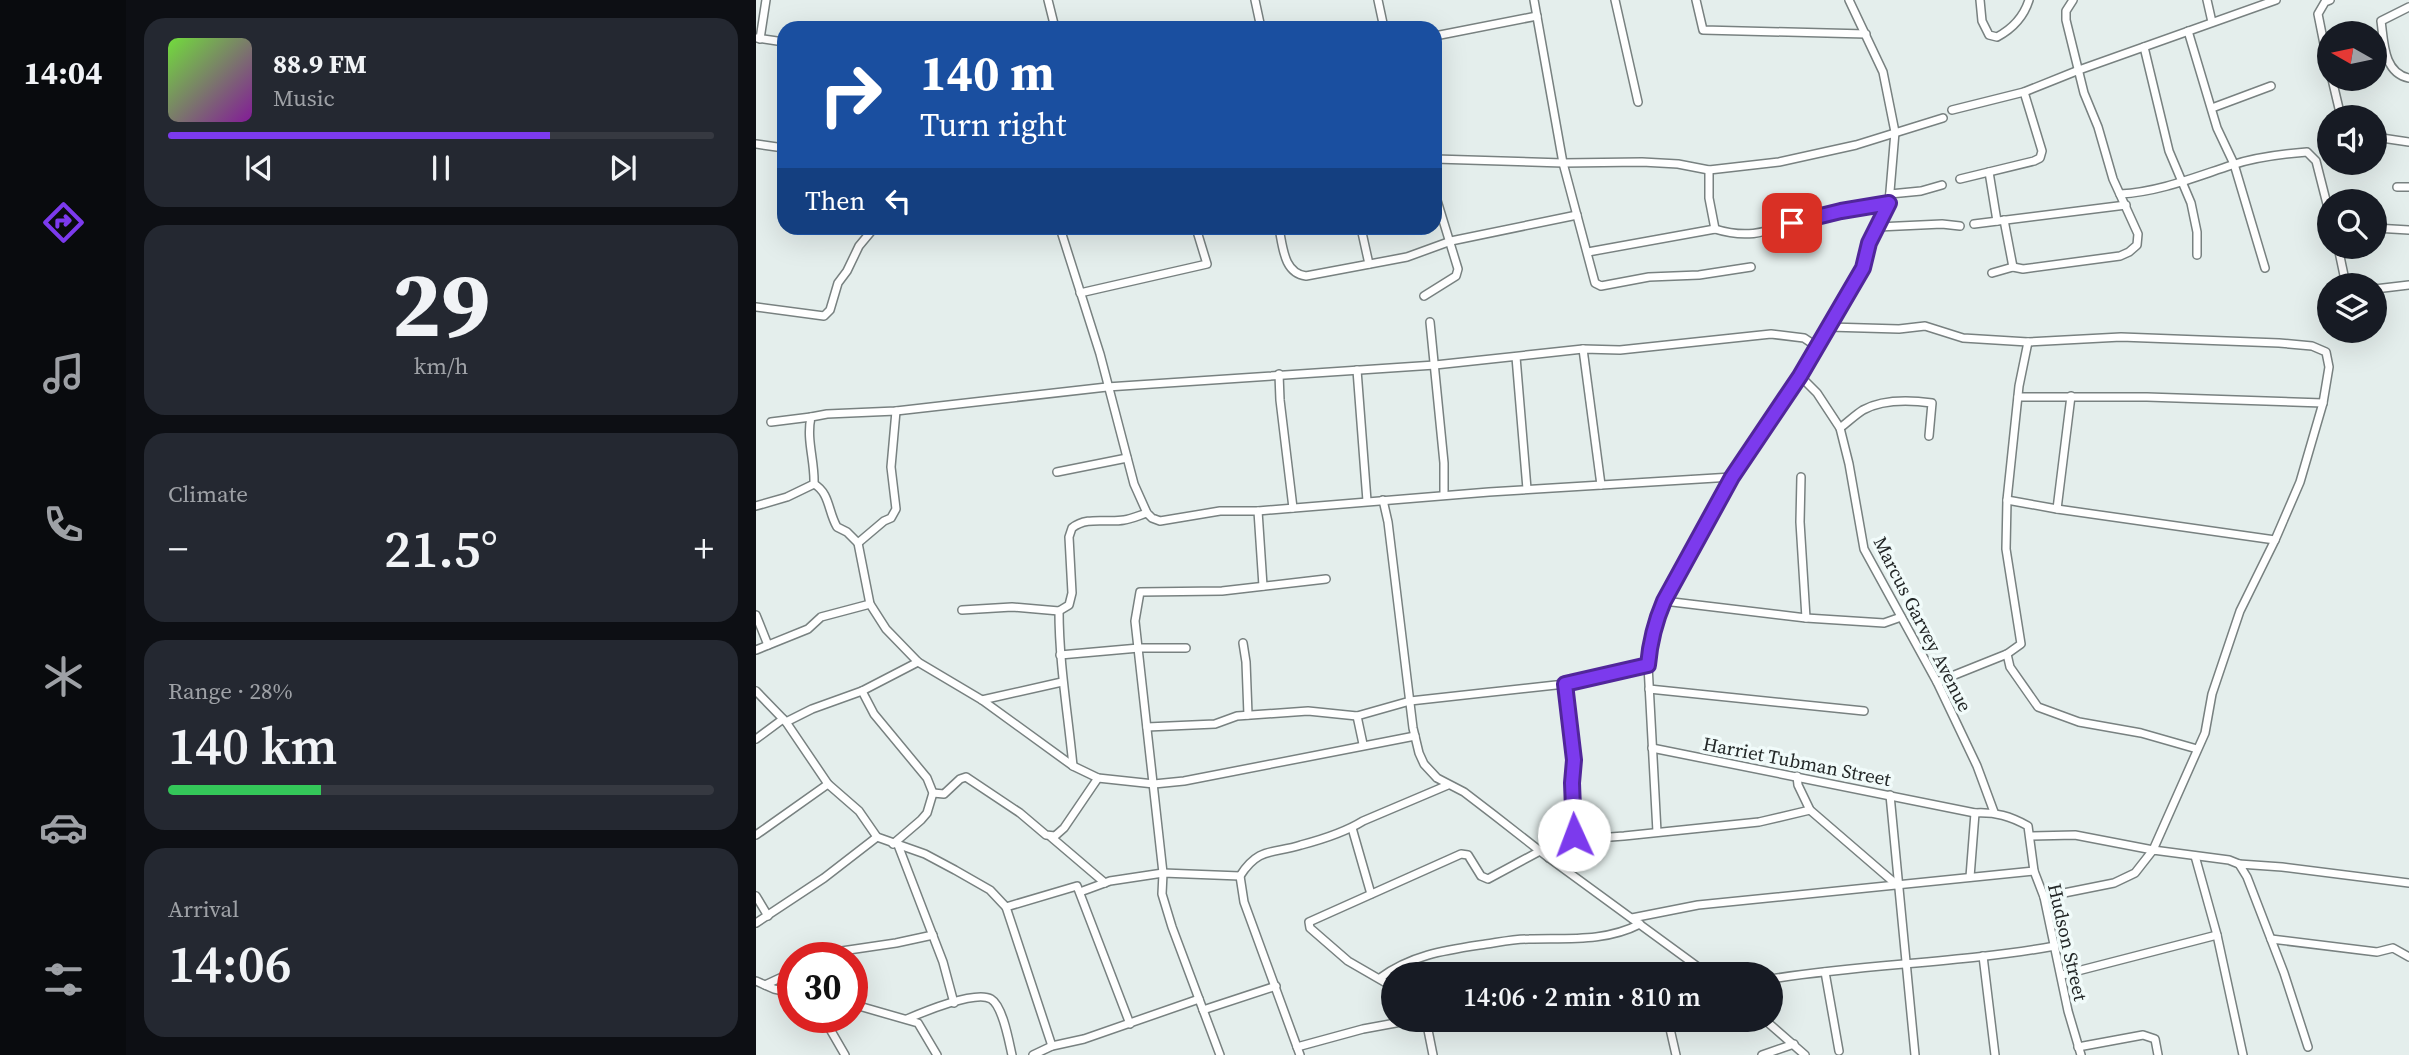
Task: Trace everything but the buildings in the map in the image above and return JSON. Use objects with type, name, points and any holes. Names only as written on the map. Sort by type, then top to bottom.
[{"type":"street","points":[[766,0],[758,38],[777,40]]},
{"type":"street","points":[[1048,0],[1053,21]]},
{"type":"street","points":[[1255,0],[1260,21]]},
{"type":"street","points":[[1378,0],[1382,21]]},
{"type":"street","points":[[1534,0],[1563,163],[1595,283],[1601,286],[1648,277],[1731,272],[1751,267]]},
{"type":"street","points":[[1615,0],[1638,102]]},
{"type":"street","points":[[1696,0],[1703,30],[1866,34]]},
{"type":"street","points":[[1657,832],[1648,665],[1653,632],[1664,601],[1732,477],[1800,376],[1863,268],[1869,243],[1889,199],[1895,132],[1883,72],[1849,0]]},
{"type":"street","points":[[1980,0],[1982,21],[1989,35],[1997,37],[2011,29],[2027,8],[2029,0]]},
{"type":"street","points":[[1992,273],[2013,267],[2037,267],[2120,256],[2137,246],[2138,234],[2106,158],[2098,127],[2084,93],[2066,20],[2066,11],[2073,0]]},
{"type":"street","points":[[2207,0],[2212,22]]},
{"type":"street","points":[[1952,110],[2024,92],[2276,0]]},
{"type":"street","points":[[2318,21],[2318,14],[2325,2],[2330,0]]},
{"type":"street","points":[[2409,7],[2381,21],[2386,60],[2403,77],[2409,78]]},
{"type":"street","points":[[1442,35],[1537,16]]},
{"type":"street","points":[[2188,31],[2217,128],[2234,164],[2265,268]]},
{"type":"street","points":[[2144,47],[2169,150],[2192,203],[2197,232],[2197,255]]},
{"type":"street","points":[[2212,108],[2271,86]]},
{"type":"street","points":[[1960,179],[2040,158],[2042,151],[2024,92]]},
{"type":"street","points":[[1442,159],[1563,163],[1654,162],[1678,163],[1709,170],[1779,162],[1856,145],[1943,118]]},
{"type":"street","points":[[2387,138],[2409,142]]},
{"type":"street","points":[[756,144],[777,147]]},
{"type":"street","points":[[2120,194],[2139,193],[2234,164],[2278,154],[2307,152],[2316,160],[2323,189]]},
{"type":"street","points":[[1709,170],[1709,198],[1714,229]]},
{"type":"street","points":[[1989,172],[2013,267]]},
{"type":"street","points":[[1588,252],[1714,229],[1730,234],[1755,235],[1942,185]]},
{"type":"street","points":[[2397,187],[2409,187]]},
{"type":"street","points":[[1974,224],[2126,205]]},
{"type":"street","points":[[1424,296],[1456,276],[1458,264],[1442,215]]},
{"type":"street","points":[[1281,235],[1289,268],[1297,275],[1322,274],[1407,257],[1451,241],[1577,215]]},
{"type":"street","points":[[1878,227],[1942,224],[1960,226]]},
{"type":"street","points":[[2387,229],[2409,230]]},
{"type":"street","points":[[756,307],[824,316],[830,310],[838,282],[869,235]]},
{"type":"street","points":[[1062,235],[1134,484],[1152,518],[1166,521],[1220,511],[1258,511],[1367,500],[1732,477]]},
{"type":"street","points":[[1080,293],[1207,264],[1198,235]]},
{"type":"street","points":[[1363,235],[1369,264]]},
{"type":"street","points":[[2387,288],[2409,285]]},
{"type":"street","points":[[1430,322],[1444,495]]},
{"type":"street","points":[[1829,327],[1899,329],[1925,326],[1963,338],[2028,342],[2121,337],[2278,343],[2312,346],[2326,352],[2329,367],[2323,403],[2300,482],[2276,540],[2240,611],[2212,694],[2205,733],[2153,850],[2135,873],[2114,883],[2043,897]]},
{"type":"street","points":[[771,422],[827,414],[896,411],[1107,387],[1435,365],[1583,349],[1620,350],[1771,334],[1804,338],[1816,346]]},
{"type":"street","points":[[1937,682],[2007,654],[2021,644],[2006,549],[2007,499],[2021,368],[2028,342]]},
{"type":"street","points":[[1583,349],[1601,485]]},
{"type":"street","points":[[1516,358],[1527,489]]},
{"type":"street","points":[[1357,370],[1367,500]]},
{"type":"street","points":[[1279,374],[1293,508]]},
{"type":"street","name":"Marcus Garvey Avenue","points":[[1800,376],[1817,393],[1840,428],[1864,549],[1937,682],[1977,766],[1994,812]]},
{"type":"street","points":[[2057,509],[2071,396]]},
{"type":"street","points":[[2018,397],[2210,398],[2323,403]]},
{"type":"street","points":[[1840,428],[1865,409],[1885,403],[1912,401],[1932,403],[1929,436]]},
{"type":"street","points":[[858,543],[891,517],[896,509],[891,467],[896,411]]},
{"type":"street","points":[[811,417],[809,433],[814,484]]},
{"type":"street","points":[[1057,472],[1127,458]]},
{"type":"street","points":[[1801,477],[1800,522],[1806,618]]},
{"type":"street","points":[[814,484],[821,488],[828,500],[837,527],[858,543],[870,604],[886,629],[918,662],[982,700],[1073,766],[1098,778],[1154,784],[1189,780],[1415,736]]},
{"type":"street","points":[[756,506],[787,497],[814,484]]},
{"type":"street","points":[[2007,499],[2057,509],[2276,540]]},
{"type":"street","points":[[1382,500],[1388,522],[1415,736],[1424,764],[1437,778],[1464,792],[1691,962]]},
{"type":"street","points":[[1258,511],[1263,586]]},
{"type":"street","points":[[962,610],[1013,607],[1059,611],[1069,606],[1069,537],[1072,528],[1081,522],[1124,520],[1147,513]]},
{"type":"street","points":[[1220,1055],[1162,894],[1163,873],[1135,621],[1140,592],[1222,591],[1326,579]]},
{"type":"street","points":[[1664,601],[1806,618],[1884,623],[1901,617]]},
{"type":"street","points":[[756,650],[808,629],[821,617],[870,604]]},
{"type":"street","points":[[1059,611],[1062,682],[1067,701],[1073,766]]},
{"type":"street","points":[[756,615],[768,645]]},
{"type":"street","points":[[1243,643],[1248,715]]},
{"type":"street","points":[[1060,655],[1139,648],[1186,648]]},
{"type":"street","points":[[2007,654],[2010,667],[2039,707],[2078,722],[2141,733],[2197,749]]},
{"type":"street","points":[[756,739],[784,720],[862,691],[918,662]]},
{"type":"street","points":[[1147,727],[1215,724],[1237,716],[1308,711],[1357,716],[1410,701],[1565,684],[1648,665]]},
{"type":"street","points":[[982,700],[1062,682]]},
{"type":"street","points":[[1549,858],[1574,835],[1574,760],[1565,684]]},
{"type":"street","points":[[1649,689],[1864,711]]},
{"type":"street","points":[[756,691],[784,720],[828,784],[859,811],[877,838],[925,854],[974,880],[990,890],[1006,908],[1052,1046]]},
{"type":"street","points":[[862,691],[874,713],[927,778],[933,793],[927,813],[895,844]]},
{"type":"street","points":[[1357,716],[1363,744]]},
{"type":"street","name":"Harriet Tubman Street","points":[[1652,748],[1975,813],[1994,812]]},
{"type":"street","points":[[1797,776],[1798,785],[1810,810],[1897,886]]},
{"type":"street","points":[[933,793],[944,794],[966,777],[1020,813],[1105,883]]},
{"type":"street","points":[[1050,836],[1055,836],[1064,828],[1098,778]]},
{"type":"street","points":[[756,835],[828,784]]},
{"type":"street","points":[[1381,1026],[1363,1029],[1299,1051],[1244,902],[1240,876],[1247,866],[1270,850],[1298,846],[1352,828],[1448,785]]},
{"type":"street","points":[[1890,795],[1915,1055]]},
{"type":"street","points":[[1574,835],[1584,839],[1759,822],[1810,810]]},
{"type":"street","points":[[1994,812],[2028,826],[2031,836],[2075,835],[2153,850],[2229,860],[2239,864],[2409,883]]},
{"type":"street","points":[[1970,877],[1975,813]]},
{"type":"street","points":[[1352,828],[1371,894]]},
{"type":"street","name":"Hudson Street","points":[[2031,836],[2034,870],[2080,1051]]},
{"type":"street","points":[[756,923],[824,878],[877,838]]},
{"type":"street","points":[[895,844],[933,935],[954,1003]]},
{"type":"street","points":[[1540,851],[1488,879],[1481,876],[1468,855],[1461,854],[1309,922],[1310,928],[1348,961],[1380,978],[1395,966],[1433,952],[1527,939],[1593,938],[1619,934],[1640,924]]},
{"type":"street","points":[[2195,856],[2217,935],[2243,1055]]},
{"type":"street","points":[[2239,864],[2247,877],[2271,939],[2308,1047]]},
{"type":"street","points":[[1632,918],[1698,905],[2034,870]]},
{"type":"street","points":[[1080,892],[1105,883],[1163,873],[1240,876]]},
{"type":"street","points":[[1006,908],[1075,885],[1130,1024]]},
{"type":"street","points":[[756,896],[768,916]]},
{"type":"street","points":[[868,947],[933,935]]},
{"type":"street","points":[[2062,975],[2217,935]]},
{"type":"street","points":[[2271,939],[2377,952],[2393,948],[2409,957]]},
{"type":"street","points":[[1783,977],[2003,955],[2055,946]]},
{"type":"street","points":[[1983,956],[1995,1055]]},
{"type":"street","points":[[1825,972],[1839,1051]]},
{"type":"street","points":[[765,985],[777,979]]},
{"type":"street","points":[[756,981],[777,988]]},
{"type":"street","points":[[1203,1010],[1276,986]]},
{"type":"street","points":[[907,1019],[954,1003],[983,996],[990,998],[996,1003],[1004,1021],[1012,1055]]},
{"type":"street","points":[[1033,1055],[1052,1046],[1084,1040],[1199,999]]},
{"type":"street","points":[[868,1008],[907,1019],[920,1026],[937,1055]]},
{"type":"street","points":[[1428,1032],[1433,1055]]},
{"type":"street","points":[[1671,1032],[1676,1055]]},
{"type":"street","points":[[1780,1032],[1805,1055]]},
{"type":"street","points":[[832,1033],[845,1055]]},
{"type":"street","points":[[2080,1051],[2143,1035],[2155,1039],[2158,1055]]},
{"type":"street","points":[[1762,1055],[1794,1044]]},
{"type":"route","points":[[1574,835],[1574,760],[1565,684],[1648,665],[1656,619],[1664,601],[1732,477],[1800,376],[1863,268],[1869,243],[1889,203],[1792,223]]}]
